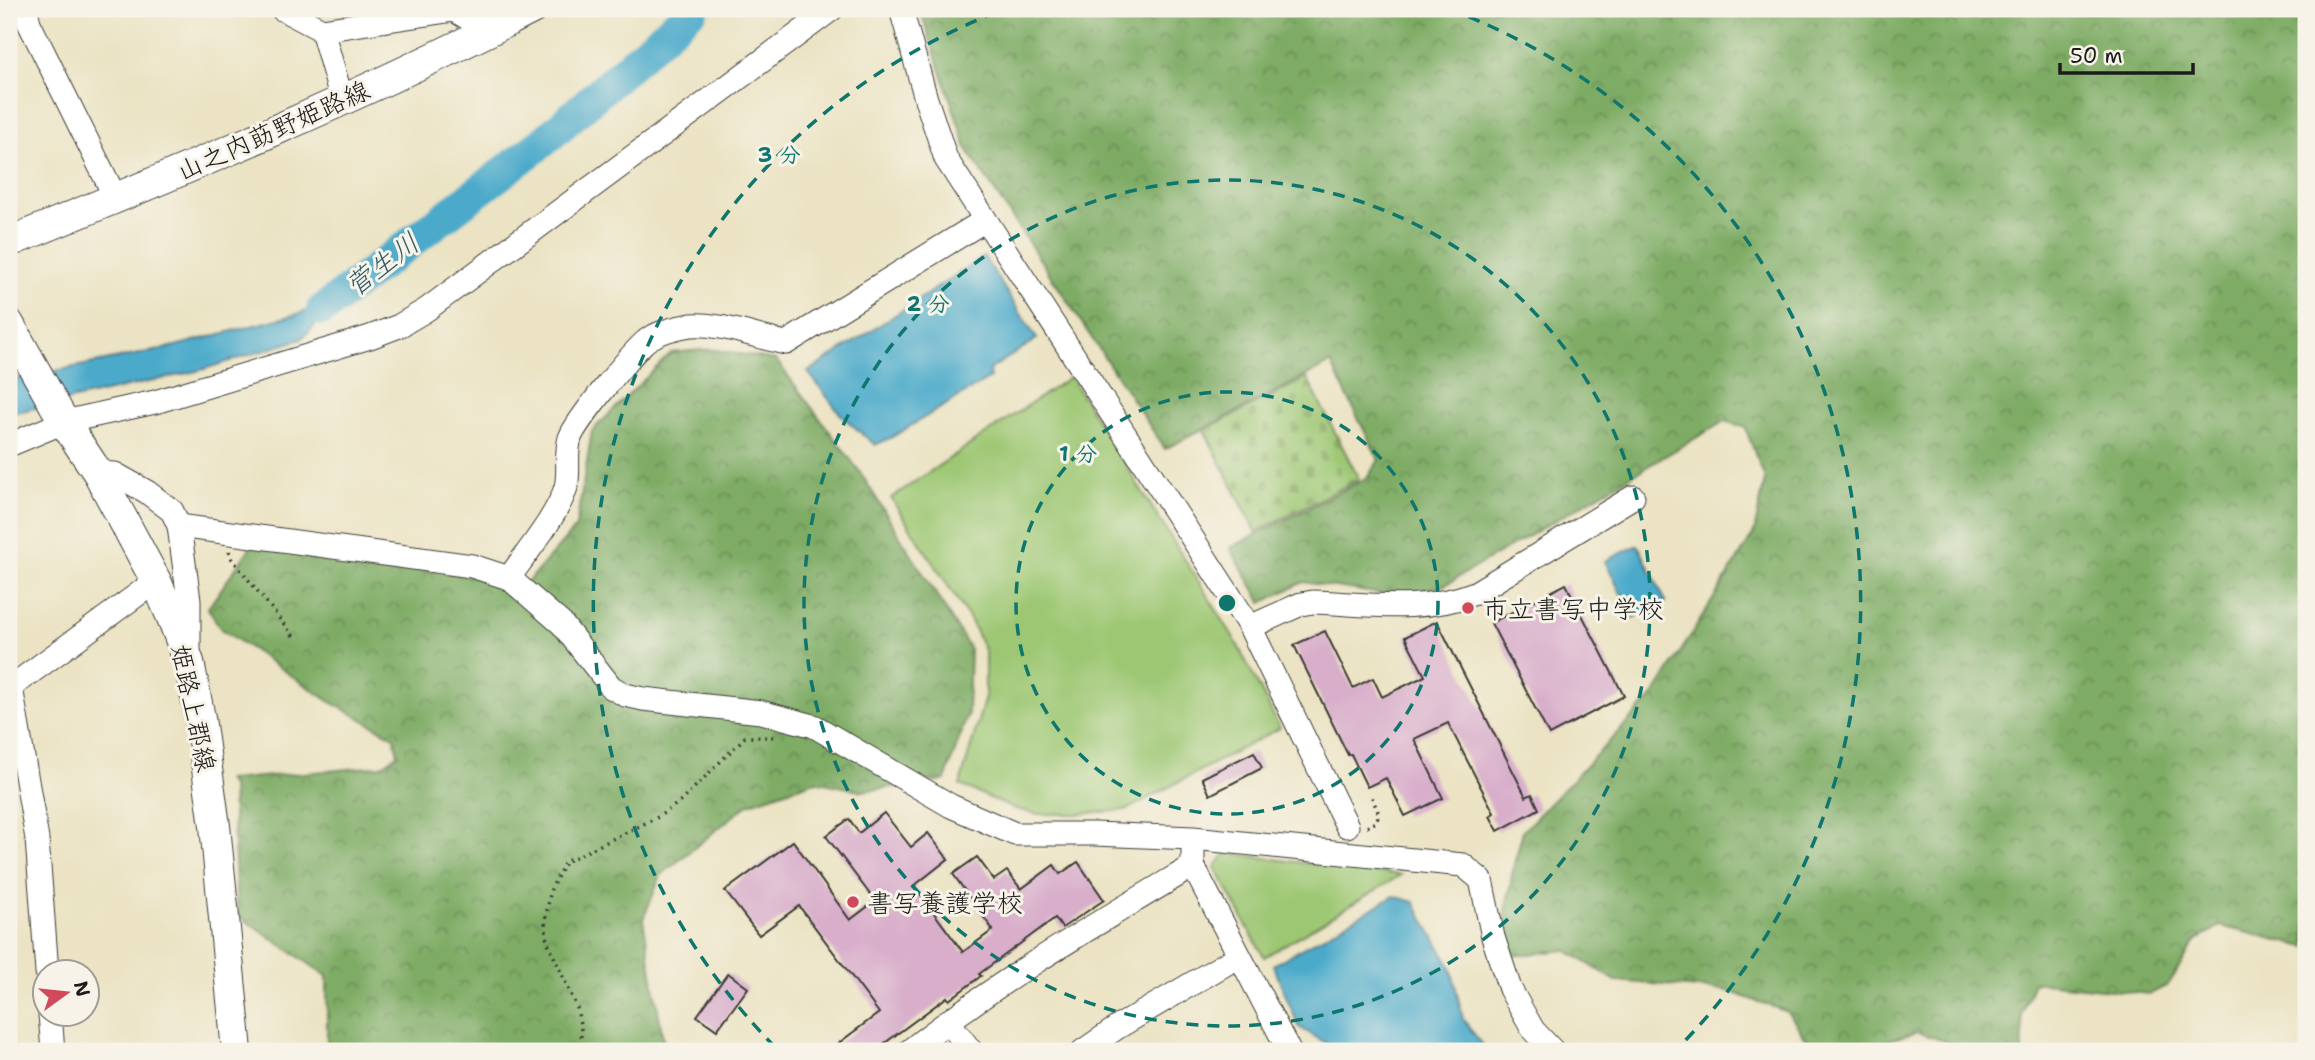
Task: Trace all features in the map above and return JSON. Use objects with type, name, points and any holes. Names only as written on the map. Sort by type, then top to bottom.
[{"type":"main road","name":"山之内莇野姫路線","points":[[9,242],[116,199],[342,100],[486,20],[532,9]]},
{"type":"main road","name":"姫路上郡線","points":[[9,324],[62,417],[98,473],[156,582],[188,663],[200,718],[215,826],[237,1051]]},
{"type":"street","points":[[26,9],[29,23],[116,199]]},
{"type":"street","points":[[282,9],[322,30],[454,10],[486,20]]},
{"type":"street","points":[[9,445],[62,417],[155,402],[399,326],[426,310],[832,9]]},
{"type":"street","points":[[901,9],[946,159],[1250,627],[1347,826]]},
{"type":"street","points":[[322,30],[342,100]]},
{"type":"street","points":[[509,578],[550,519],[566,487],[570,437],[597,398],[649,338],[694,325],[720,327],[786,343],[982,222],[983,216]]},
{"type":"street","points":[[98,473],[115,474],[147,492],[172,511],[179,526],[190,600],[188,663]]},
{"type":"street","points":[[1250,627],[1301,604],[1314,602],[1425,606],[1453,601],[1475,593],[1633,497]]},
{"type":"street","points":[[179,526],[472,566],[509,578],[562,624],[611,687],[625,695],[761,712],[814,726],[951,806],[1015,834],[1193,838],[1463,865],[1480,880],[1493,937],[1510,989],[1533,1030],[1553,1051]]},
{"type":"street","points":[[46,958],[37,839],[10,687],[156,582]]},
{"type":"street","points":[[1193,838],[1193,866],[1287,1051]]},
{"type":"street","points":[[909,1051],[948,1021],[1093,926],[1193,866]]},
{"type":"street","points":[[1083,1051],[1118,1027],[1239,956]]},
{"type":"street","points":[[948,1021],[971,1051]]},
{"type":"street","points":[[51,1028],[53,1051]]},
{"type":"path","points":[[232,559],[295,638]]},
{"type":"path","points":[[581,1051],[577,1007],[547,941],[545,921],[551,889],[565,862],[659,817],[681,801],[745,737],[780,736]]},
{"type":"green space","points":[[920,9],[2306,9],[2306,947],[2220,926],[2196,941],[2168,985],[2150,994],[2034,982],[2022,1014],[2023,1051],[1975,1051],[1917,1032],[1851,1051],[1815,1051],[1788,1012],[1725,990],[1616,981],[1566,950],[1512,956],[1503,927],[1523,831],[1654,695],[1754,533],[1765,479],[1745,427],[1725,421],[1443,586],[1394,596],[1303,582],[1262,603],[1230,548],[1367,478],[1379,460],[1331,363],[1165,449],[967,149]]},
{"type":"green space","points":[[710,349],[776,360],[860,472],[970,649],[968,713],[945,780],[862,791],[815,781],[748,804],[661,875],[643,919],[665,1051],[327,1051],[327,976],[237,915],[232,788],[227,780],[381,766],[398,754],[394,737],[329,701],[220,628],[208,608],[252,545],[478,577],[518,593],[576,527],[592,431],[671,353]]},
{"type":"green space","points":[[1070,377],[1234,638],[1280,728],[1126,810],[1037,814],[1015,809],[960,785],[985,697],[985,652],[971,621],[891,498]]},
{"type":"green space","points":[[1307,378],[1359,479],[1256,532],[1204,430]]},
{"type":"green space","points":[[1226,853],[1401,875],[1264,957],[1215,867]]},
{"type":"water","points":[[984,257],[1037,339],[989,370],[990,378],[875,445],[842,416],[808,372]]},
{"type":"water","points":[[358,283],[301,339],[201,370],[9,414],[9,380],[160,350],[305,312]]},
{"type":"water","points":[[1638,545],[1666,602],[1633,618],[1605,561]]},
{"type":"water","points":[[1394,896],[1414,902],[1451,967],[1463,1019],[1487,1051],[1339,1051],[1299,1027],[1273,965]]},
{"type":"building","points":[[1566,584],[1624,696],[1549,735],[1491,623]]},
{"type":"building","points":[[1437,621],[1526,797],[1532,794],[1539,809],[1498,831],[1490,816],[1494,813],[1448,723],[1414,739],[1443,798],[1405,816],[1386,778],[1367,787],[1351,754],[1348,755],[1294,645],[1325,631],[1353,688],[1373,678],[1382,697],[1425,676],[1405,637]]},
{"type":"building","points":[[1254,752],[1262,768],[1210,795],[1202,778]]},
{"type":"building","points":[[884,813],[911,847],[928,833],[948,859],[914,886],[963,952],[993,930],[953,874],[977,857],[994,880],[1007,871],[1021,889],[1054,865],[1060,874],[1078,862],[1104,900],[1062,928],[1055,918],[979,974],[981,976],[949,1000],[947,997],[874,1051],[828,1051],[879,1013],[799,906],[759,935],[725,891],[793,841],[850,920],[875,901],[826,836],[849,819],[859,833]]},
{"type":"building","points":[[728,973],[748,988],[717,1030],[697,1016]]},
{"type":"waterway","name":"菅生川","points":[[322,310],[543,142],[693,9]]},
{"type":"place","name":"市立書写中学校","points":[[1468,608]]},
{"type":"place","name":"書写養護学校","points":[[853,902]]}]
